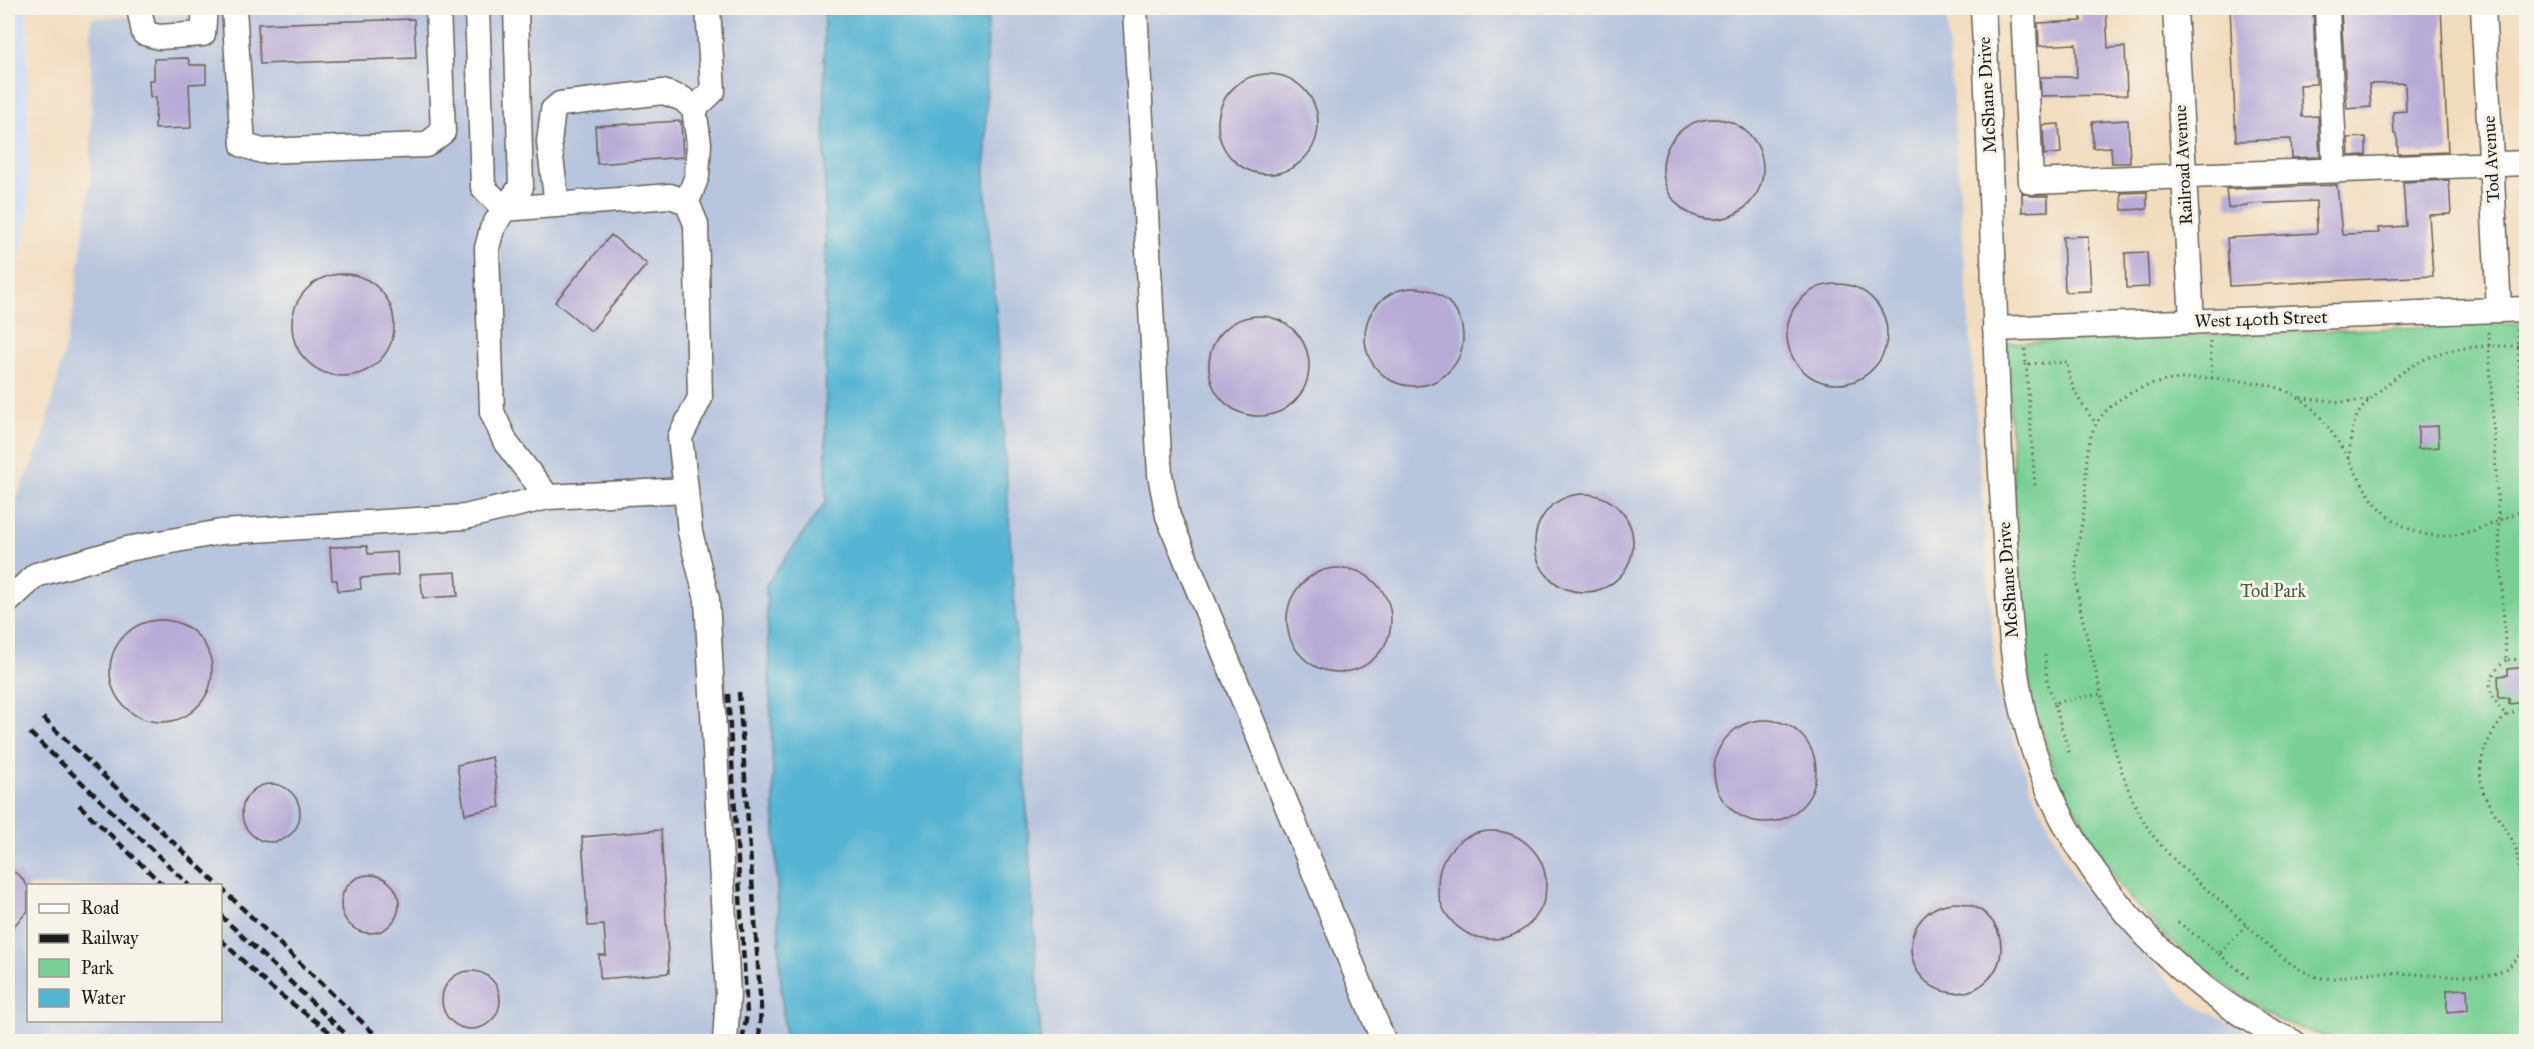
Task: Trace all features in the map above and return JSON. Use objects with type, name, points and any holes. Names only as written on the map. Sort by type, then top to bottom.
[{"type":"street","points":[[139,8],[144,33],[159,37],[203,34],[205,8]]},
{"type":"street","points":[[477,8],[483,187],[504,209]]},
{"type":"street","points":[[516,8],[521,186],[492,228],[487,248],[492,411],[506,443],[548,497]]},
{"type":"street","points":[[694,109],[713,91],[708,8]]},
{"type":"street","points":[[1135,8],[1160,475],[1167,516],[1384,1041]]},
{"type":"street","name":"McShane Drive","points":[[1983,8],[1995,329],[2010,629],[2020,699],[2037,761],[2069,828],[2106,887],[2130,918],[2184,973],[2213,996],[2246,1017],[2293,1041]]},
{"type":"street","points":[[2023,8],[2031,182],[2526,163]]},
{"type":"street","name":"Railroad Avenue","points":[[2175,8],[2184,176],[2201,321]]},
{"type":"street","points":[[2327,8],[2335,170]]},
{"type":"street","name":"Tod Avenue","points":[[2483,8],[2491,164],[2494,319]]},
{"type":"street","points":[[234,18],[243,145],[262,151],[426,145],[443,132],[439,14]]},
{"type":"street","points":[[557,205],[549,142],[553,110],[560,104],[663,92],[683,99],[694,109],[699,143],[697,176],[687,202],[696,224],[700,398],[680,437],[690,532],[707,599],[728,994],[725,1041]]},
{"type":"street","points":[[504,209],[670,196],[687,202]]},
{"type":"street","name":"West 140th Street","points":[[1995,329],[2201,321],[2522,318]]},
{"type":"street","points":[[8,601],[36,575],[127,549],[221,532],[465,518],[548,497],[686,490]]},
{"type":"path","points":[[2300,398],[2326,423],[2376,503],[2398,522],[2427,536],[2455,536],[2481,530],[2526,507],[2518,345],[2522,318]]},
{"type":"path","points":[[2494,319],[2488,346],[2506,660]]},
{"type":"path","points":[[2201,321],[2212,378]]},
{"type":"path","points":[[2024,328],[2035,486]]},
{"type":"path","points":[[2349,459],[2358,414],[2406,368],[2437,352],[2460,347],[2526,346]]},
{"type":"path","points":[[2026,364],[2067,362],[2068,378],[2082,405],[2095,422]]},
{"type":"path","points":[[2371,400],[2343,402],[2300,398],[2267,384],[2212,378],[2158,382],[2126,396],[2095,422],[2087,455],[2085,506],[2076,564],[2079,609],[2119,762],[2150,832],[2169,855],[2286,959],[2311,974],[2329,980],[2355,973],[2397,971],[2440,976],[2491,975],[2512,965],[2525,946],[2518,851],[2506,827],[2490,806],[2481,785],[2482,755],[2492,731],[2506,715],[2526,707]]},
{"type":"path","points":[[2045,655],[2047,681],[2069,752]]},
{"type":"path","points":[[2506,715],[2495,702],[2489,686],[2493,672],[2506,660],[2526,659]]},
{"type":"path","points":[[2054,703],[2100,694]]},
{"type":"path","points":[[2178,922],[2251,980]]},
{"type":"path","points":[[2219,954],[2247,924]]},
{"type":"shaded area","points":[[8,8],[27,8],[29,214],[8,314]]},
{"type":"shaded area","points":[[378,8],[824,8],[826,502],[766,585],[780,968],[785,1041],[8,1042],[8,518],[43,439],[72,318],[91,178],[91,18]]},
{"type":"shaded area","points":[[988,8],[1946,8],[1996,685],[2032,791],[2076,881],[2189,1002],[2265,1041],[1041,1041],[997,324],[985,185]]},
{"type":"green space","name":"Tod Park","points":[[2526,323],[2526,1041],[2336,1041],[2278,1020],[2208,973],[2162,933],[2120,887],[2056,775],[2033,706],[2022,628],[2006,343]]},
{"type":"water","points":[[824,8],[988,8],[985,185],[997,324],[1041,1041],[785,1041],[780,968],[766,585],[826,502]]},
{"type":"building","points":[[2081,8],[2106,8],[2108,48],[2125,47],[2127,95],[2041,96],[2040,77],[2077,77],[2076,44],[2039,46],[2038,23],[2081,21]]},
{"type":"building","points":[[2230,8],[2313,8],[2316,84],[2300,85],[2302,117],[2318,116],[2320,157],[2292,158],[2291,139],[2236,141]]},
{"type":"building","points":[[2441,8],[2448,152],[2398,154],[2393,112],[2406,111],[2405,83],[2369,84],[2371,107],[2347,109],[2341,11]]},
{"type":"building","points":[[414,19],[416,58],[260,64],[258,24]]},
{"type":"building","points":[[188,58],[190,65],[206,65],[206,83],[189,84],[191,128],[155,129],[156,97],[150,97],[149,80],[154,80],[154,59]]},
{"type":"building","points":[[1268,74],[1287,78],[1303,89],[1314,105],[1318,124],[1314,143],[1303,159],[1287,170],[1268,174],[1249,170],[1233,159],[1222,143],[1218,124],[1222,105],[1233,89],[1249,78]]},
{"type":"building","points":[[1713,119],[1732,123],[1748,134],[1759,150],[1763,169],[1759,188],[1748,204],[1732,215],[1713,219],[1694,215],[1678,204],[1667,188],[1663,169],[1667,150],[1678,134],[1694,123]]},
{"type":"building","points":[[2128,120],[2130,163],[2112,163],[2111,147],[2093,148],[2092,122]]},
{"type":"building","points":[[681,121],[683,157],[597,164],[595,126]]},
{"type":"building","points":[[2059,124],[2061,153],[2044,155],[2043,125]]},
{"type":"building","points":[[2366,137],[2366,155],[2349,156],[2348,138]]},
{"type":"building","points":[[2449,180],[2451,214],[2429,215],[2433,276],[2230,286],[2227,238],[2317,233],[2316,201],[2248,204],[2248,206],[2228,208],[2226,189],[2337,185],[2342,234],[2379,233],[2378,228],[2406,226],[2403,182]]},
{"type":"building","points":[[2022,192],[2031,196],[2048,196],[2048,211],[2022,212]]},
{"type":"building","points":[[2147,192],[2147,209],[2122,210],[2121,193]]},
{"type":"building","points":[[611,235],[647,264],[591,331],[555,302]]},
{"type":"building","points":[[2088,236],[2091,291],[2065,292],[2063,237]]},
{"type":"building","points":[[2147,252],[2149,287],[2126,288],[2125,253]]},
{"type":"building","points":[[343,274],[363,278],[379,289],[390,305],[394,325],[390,345],[379,361],[363,372],[343,376],[323,372],[307,361],[296,345],[292,325],[296,305],[307,289],[323,278]]},
{"type":"building","points":[[1837,284],[1856,288],[1872,299],[1883,315],[1887,334],[1883,353],[1872,369],[1856,380],[1837,384],[1818,380],[1802,369],[1791,353],[1787,334],[1791,315],[1802,299],[1818,288]]},
{"type":"building","points":[[1404,288],[1424,288],[1442,296],[1455,309],[1463,327],[1460,356],[1455,365],[1442,378],[1424,386],[1404,386],[1386,378],[1373,365],[1365,347],[1365,327],[1373,309],[1386,296]]},
{"type":"building","points":[[1259,316],[1278,320],[1294,331],[1305,347],[1309,366],[1305,385],[1294,401],[1278,412],[1259,416],[1240,412],[1224,401],[1213,385],[1209,366],[1213,347],[1224,331],[1240,320]]},
{"type":"building","points":[[2438,426],[2439,447],[2418,449],[2418,427]]},
{"type":"building","points":[[1574,494],[1594,494],[1619,508],[1630,524],[1633,543],[1630,562],[1619,578],[1594,592],[1574,592],[1557,584],[1543,570],[1535,553],[1535,533],[1543,516],[1557,502]]},
{"type":"building","points":[[367,546],[368,554],[397,552],[398,575],[360,578],[361,589],[338,591],[337,580],[332,580],[330,547]]},
{"type":"building","points":[[1339,568],[1359,572],[1376,583],[1387,600],[1391,620],[1387,640],[1376,657],[1359,668],[1339,672],[1319,668],[1302,657],[1291,640],[1287,620],[1291,600],[1302,583],[1319,572]]},
{"type":"building","points":[[456,572],[458,596],[423,598],[420,574]]},
{"type":"building","points":[[161,620],[181,624],[197,635],[208,651],[212,671],[208,691],[197,707],[181,718],[161,722],[141,718],[125,707],[114,691],[110,671],[114,651],[125,635],[141,624]]},
{"type":"building","points":[[2526,667],[2526,702],[2509,704],[2509,698],[2499,698],[2498,676],[2508,675],[2508,669]]},
{"type":"building","points":[[1765,720],[1784,724],[1801,735],[1812,752],[1816,771],[1812,790],[1801,807],[1784,818],[1765,822],[1746,818],[1729,807],[1718,790],[1714,771],[1718,752],[1729,735],[1746,724]]},
{"type":"building","points":[[492,757],[500,807],[465,814],[457,765]]},
{"type":"building","points":[[265,784],[277,784],[292,792],[300,807],[300,819],[292,834],[277,842],[265,842],[250,834],[242,819],[242,807],[250,792]]},
{"type":"building","points":[[661,830],[669,973],[600,979],[599,955],[606,955],[604,925],[588,926],[582,837]]},
{"type":"building","points":[[1492,831],[1513,835],[1530,847],[1542,864],[1546,885],[1542,906],[1530,923],[1513,935],[1492,939],[1471,935],[1454,923],[1442,906],[1438,885],[1442,864],[1454,847],[1471,835]]},
{"type":"building","points":[[8,868],[20,876],[27,886],[27,912],[8,932]]},
{"type":"building","points":[[364,875],[376,875],[391,883],[399,898],[399,910],[391,925],[376,933],[364,933],[349,925],[341,910],[341,898],[349,883]]},
{"type":"building","points":[[1956,903],[1973,906],[1988,916],[1998,931],[2001,948],[1998,965],[1988,980],[1973,990],[1956,993],[1939,990],[1924,980],[1914,965],[1911,948],[1914,931],[1924,916],[1939,906]]},
{"type":"building","points":[[465,971],[477,971],[492,979],[500,994],[500,1006],[492,1021],[477,1029],[465,1029],[450,1021],[442,1006],[442,994],[450,979]]},
{"type":"building","points":[[2467,989],[2468,1010],[2447,1012],[2447,990]]},
{"type":"railway","points":[[739,692],[761,1008],[759,1042]]},
{"type":"railway","points":[[728,694],[747,1014],[742,1042]]},
{"type":"railway","points":[[43,718],[217,884]]},
{"type":"railway","points":[[30,733],[188,884]]},
{"type":"railway","points":[[79,805],[162,884]]},
{"type":"railway","points":[[222,889],[383,1042]]},
{"type":"railway","points":[[222,917],[354,1042]]},
{"type":"railway","points":[[222,941],[270,987],[343,1042]]}]
